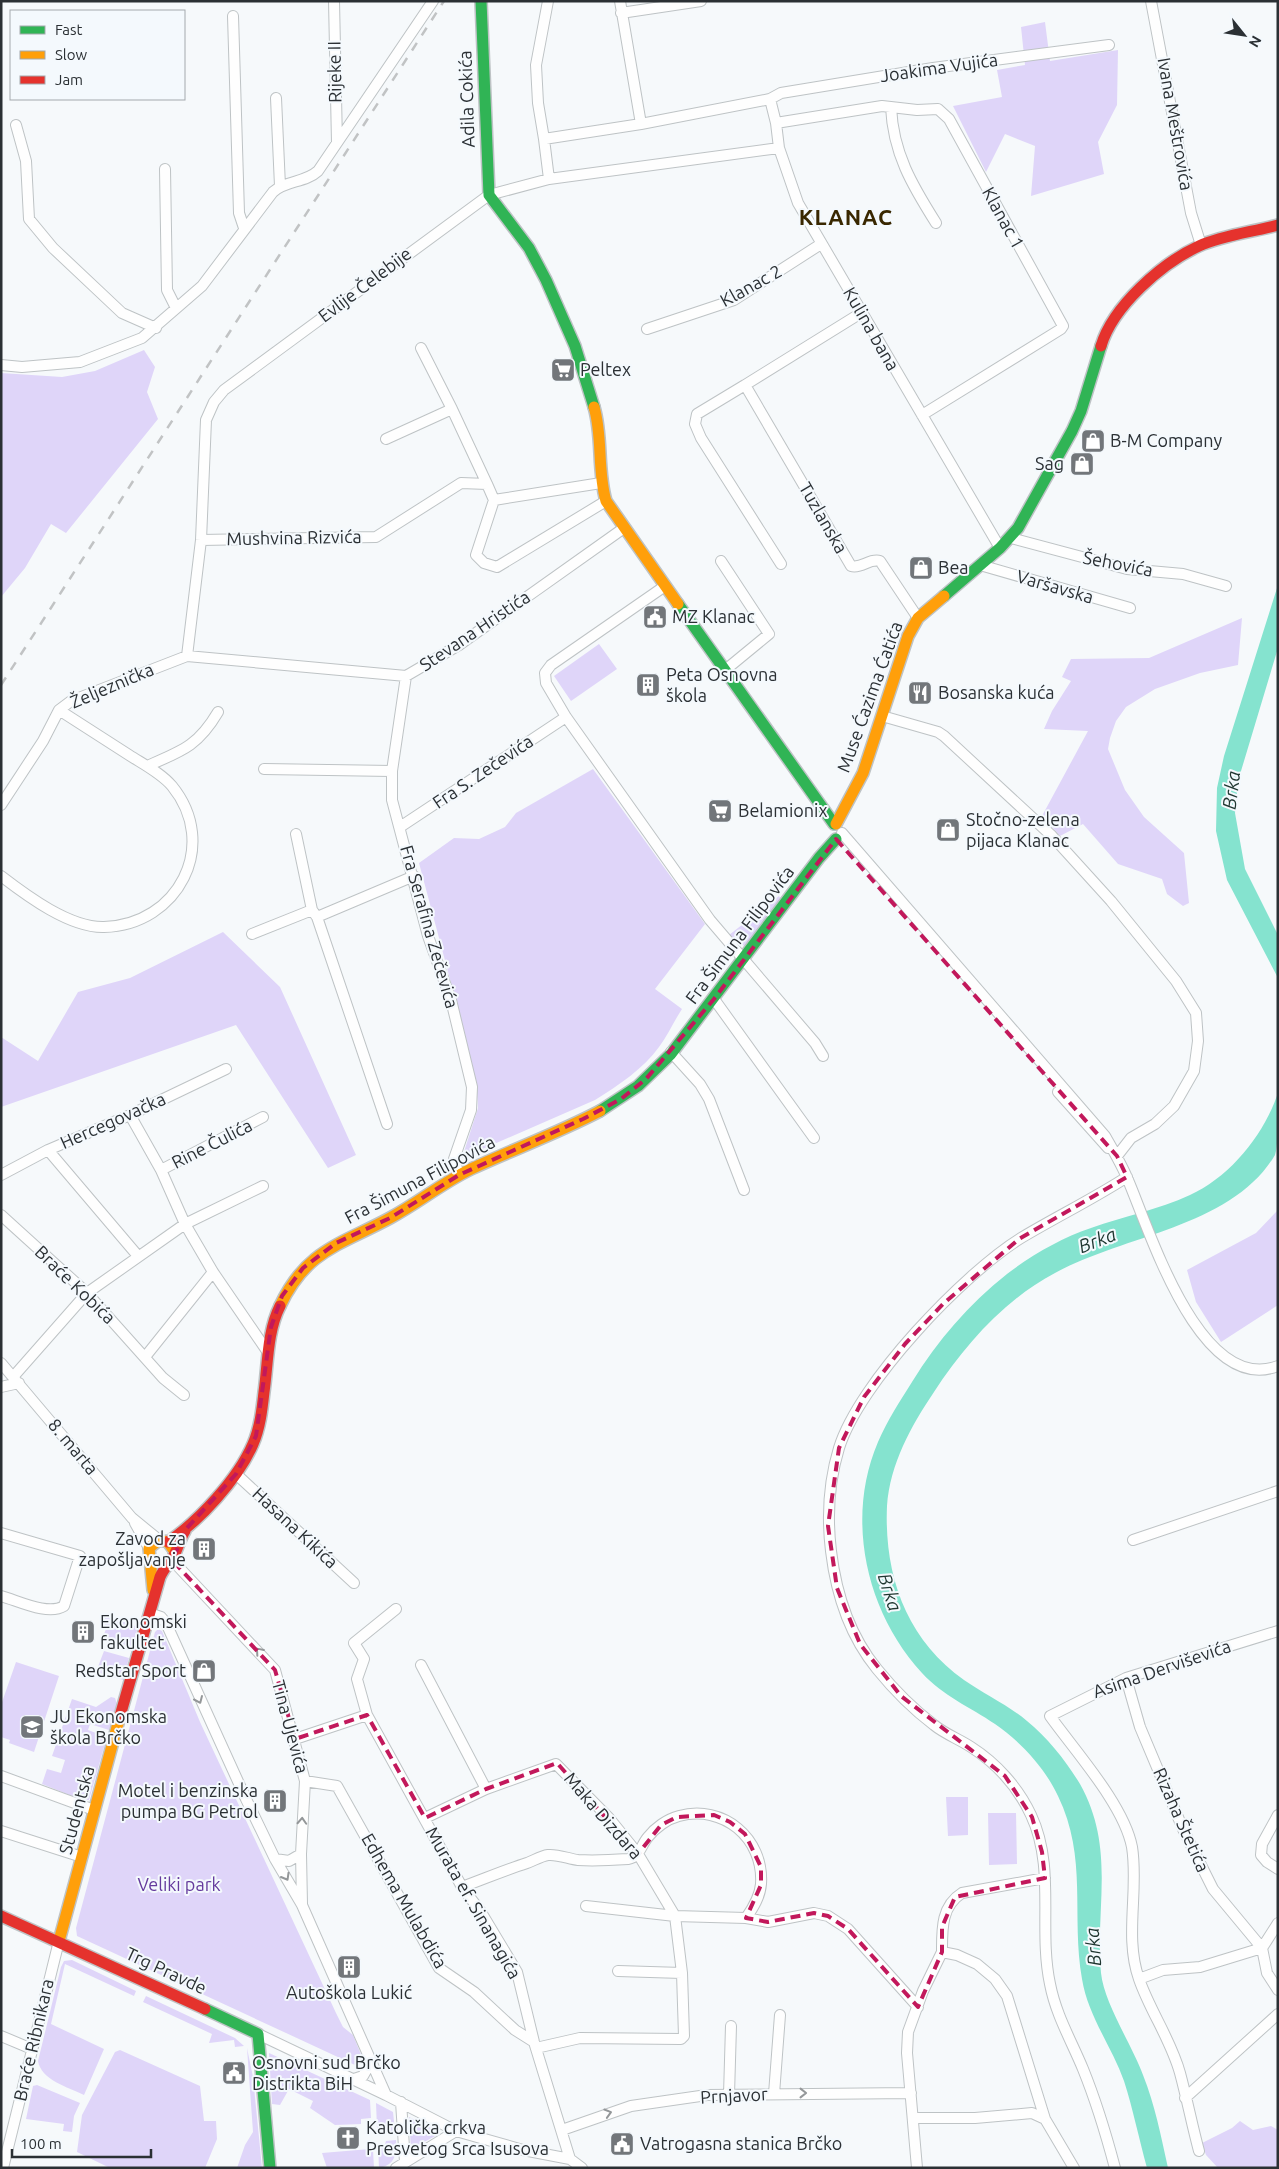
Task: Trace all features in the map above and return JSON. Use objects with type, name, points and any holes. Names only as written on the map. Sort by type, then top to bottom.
[{"type":"main road","name":"Adila Cokića","points":[[481,1],[489,195]]},
{"type":"main road","points":[[489,195],[529,248],[546,280],[575,346],[595,411],[600,442],[601,483],[606,501],[836,831]]},
{"type":"main road","name":"Muse Ćazima Ćatića","points":[[836,831],[863,773],[900,654],[918,618],[1011,538],[1072,431],[1103,338],[1114,319],[1138,290],[1168,264],[1201,245],[1278,225]]},
{"type":"main road","name":"Fra Šimuna Filipovića","points":[[187,1528],[236,1474],[248,1456],[256,1436],[261,1414],[271,1327],[282,1296],[293,1280],[317,1254],[390,1218],[458,1175],[583,1119],[621,1099],[646,1079],[672,1052],[714,999],[820,858],[836,831]]},
{"type":"main road","points":[[152,1601],[149,1548],[187,1528]]},
{"type":"main road","name":"Studentska","points":[[59,1941],[152,1601],[187,1528]]},
{"type":"main road","points":[[150,1561],[157,1566],[171,1560],[172,1546],[164,1541]]},
{"type":"main road","name":"Trg Pravde","points":[[1,1916],[258,2034]]},
{"type":"main road","points":[[258,2034],[270,2168]]},
{"type":"street","name":"Rijeke II","points":[[334,1],[337,143]]},
{"type":"street","points":[[1,364],[22,367],[80,362],[136,340],[156,328],[202,286],[221,263],[244,228],[280,186],[312,176],[337,143],[433,1]]},
{"type":"street","points":[[548,1],[536,65],[538,103],[549,179]]},
{"type":"street","points":[[620,1],[641,124]]},
{"type":"street","points":[[621,13],[701,1]]},
{"type":"street","name":"Ivana Meštrovića","points":[[1152,1],[1191,212],[1201,245]]},
{"type":"street","points":[[233,16],[239,213],[244,228]]},
{"type":"street","name":"Joakima Vujića","points":[[544,139],[641,124],[770,99],[782,93],[923,70],[1109,45]]},
{"type":"street","points":[[276,98],[280,186]]},
{"type":"street","name":"Kulina bana","points":[[770,99],[776,123],[779,148],[798,203],[1000,548]]},
{"type":"street","name":"Klanac 1","points":[[776,123],[882,106],[917,110],[934,108],[949,120],[1063,326],[922,415]]},
{"type":"street","points":[[891,107],[892,130],[896,148],[919,196],[936,223]]},
{"type":"street","points":[[16,125],[26,161],[30,219],[53,248],[122,313],[156,328]]},
{"type":"street","name":"Evlije Čelebije","points":[[187,656],[201,540],[206,420],[214,402],[224,390],[489,195],[549,179],[779,148]]},
{"type":"street","points":[[165,169],[167,290],[176,308]]},
{"type":"street","name":"Klanac 2","points":[[647,329],[734,300],[821,244]]},
{"type":"street","points":[[780,564],[701,438],[695,424],[697,414],[861,313]]},
{"type":"street","points":[[421,348],[452,409],[494,500],[476,555],[484,563],[497,567],[606,501]]},
{"type":"street","name":"Tuzlanska","points":[[745,385],[851,566],[859,567],[874,560],[880,561],[918,618]]},
{"type":"street","points":[[386,439],[452,409]]},
{"type":"street","name":"Mushvina Rizvića","points":[[201,540],[376,537],[461,483],[487,484]]},
{"type":"street","points":[[494,500],[601,483]]},
{"type":"street","name":"Stevana Hristića","points":[[187,656],[406,676],[459,645],[624,528]]},
{"type":"street","name":"Šehovića","points":[[1011,538],[1127,569],[1183,574],[1226,586]]},
{"type":"street","points":[[721,561],[769,634],[724,671]]},
{"type":"street","name":"Varšavska","points":[[980,565],[1130,608]]},
{"type":"street","points":[[665,586],[551,665],[544,678],[566,717],[710,920],[815,1043],[822,1056]]},
{"type":"street","name":"Željeznička","points":[[1,805],[43,741],[59,710],[71,701],[187,656]]},
{"type":"street","name":"Fra Serafina Zečevića","points":[[406,676],[392,771],[392,800],[414,876],[428,936],[451,1000],[472,1087],[470,1110],[454,1159],[458,1175]]},
{"type":"street","points":[[1,876],[38,903],[76,922],[103,928],[138,922],[165,905],[181,886],[191,861],[193,840],[187,812],[172,786],[147,766],[59,710]]},
{"type":"street","points":[[147,766],[191,745],[202,737],[218,712]]},
{"type":"street","points":[[882,716],[938,732],[944,736],[1052,836],[1111,900],[1176,980],[1196,1013],[1198,1041],[1194,1071],[1174,1106],[1155,1124],[1132,1138],[1117,1156]]},
{"type":"street","name":"Fra S. Zečevića","points":[[400,827],[566,717]]},
{"type":"street","points":[[264,768],[392,771]]},
{"type":"street","points":[[836,831],[1098,1139],[1117,1156],[1162,1268],[1196,1325],[1212,1347],[1224,1358],[1246,1368],[1258,1370],[1278,1366]]},
{"type":"street","points":[[296,834],[315,914],[387,1124]]},
{"type":"street","points":[[252,934],[315,914],[414,876]]},
{"type":"street","points":[[714,999],[814,1138]]},
{"type":"street","points":[[672,1052],[700,1084],[709,1100],[744,1190]]},
{"type":"street","name":"Hercegovačka","points":[[1,1175],[48,1150],[130,1115],[226,1069]]},
{"type":"street","points":[[130,1115],[161,1170],[185,1224],[212,1272],[267,1351]]},
{"type":"street","name":"Rine Čulića","points":[[161,1170],[263,1117]]},
{"type":"street","points":[[48,1150],[138,1256]]},
{"type":"street","points":[[1115,2168],[1082,2067],[1063,2028],[1051,1989],[1045,1959],[1045,1878],[1042,1852],[1032,1816],[1005,1776],[972,1747],[936,1727],[901,1696],[875,1666],[860,1644],[837,1588],[828,1526],[830,1499],[839,1448],[854,1414],[905,1344],[944,1303],[983,1267],[1019,1239],[1127,1177]]},
{"type":"street","points":[[1,1388],[16,1380],[87,1293],[185,1224],[263,1186]]},
{"type":"street","name":"Braće Kobića","points":[[1,1215],[87,1293],[163,1378],[184,1395]]},
{"type":"street","points":[[145,1357],[212,1272]]},
{"type":"street","name":"8. marta","points":[[1,1363],[132,1518]]},
{"type":"street","name":"Hasana Kikića","points":[[236,1474],[354,1583]]},
{"type":"street","points":[[1133,1540],[1278,1491]]},
{"type":"street","points":[[132,1518],[164,1541]]},
{"type":"street","points":[[132,1518],[149,1548]]},
{"type":"street","points":[[1,1533],[80,1556],[64,1606],[49,1609],[1,1596]]},
{"type":"street","name":"Tina Ujevića","points":[[171,1560],[275,1670],[305,1781],[301,1854],[302,1905]]},
{"type":"street","name":"Murata ef. Sinanagića","points":[[396,1608],[354,1643],[364,1659],[356,1679],[367,1715],[462,1887],[481,1912],[517,1972],[535,2045],[570,2159]]},
{"type":"street","name":"Tina Ujevića","points":[[145,1624],[150,1617],[155,1615],[162,1617],[166,1623],[208,1719],[275,1859],[302,1905],[386,2095]]},
{"type":"street","name":"Asima Derviševića","points":[[1139,1978],[1134,1947],[1132,1856],[1127,1829],[1111,1799],[1050,1716],[1126,1678],[1278,1630]]},
{"type":"street","points":[[421,1665],[486,1788]]},
{"type":"street","name":"Rizaha Štetića","points":[[1126,1678],[1140,1727],[1183,1829],[1213,1889],[1262,1948]]},
{"type":"street","points":[[295,1739],[367,1715]]},
{"type":"street","name":"Maka Dizdara","points":[[425,1818],[486,1788],[556,1764],[609,1818],[638,1854],[675,1916]]},
{"type":"street","points":[[1,1776],[94,1810]]},
{"type":"street","name":"Edhema Mulabdića","points":[[305,1781],[337,1786],[438,1968],[474,1992],[515,2030],[535,2045]]},
{"type":"street","points":[[462,1887],[548,1855],[579,1860],[630,1858],[638,1854],[654,1831],[677,1817],[695,1813],[714,1815],[730,1822],[745,1834],[761,1867],[759,1894],[746,1918]]},
{"type":"street","points":[[1278,1815],[1262,1844],[1261,1855],[1267,1862],[1278,1869]]},
{"type":"street","points":[[1,1832],[82,1857]]},
{"type":"street","points":[[275,1859],[289,1861],[301,1854]]},
{"type":"street","points":[[917,2168],[907,2054],[908,2032],[923,1991],[942,1952],[942,1927],[946,1911],[955,1898],[962,1893],[1045,1878]]},
{"type":"street","points":[[586,1906],[675,1916],[746,1918],[768,1922],[814,1913],[828,1916],[848,1929],[918,2007]]},
{"type":"street","points":[[535,2045],[580,2038],[681,2039],[684,2036],[682,1973],[675,1916]]},
{"type":"street","points":[[1199,2151],[1180,2073],[1161,2024],[1139,1978],[1164,1970],[1200,1967],[1262,1948],[1278,1923]]},
{"type":"street","name":"Braće Ribnikara","points":[[3,2168],[59,1941]]},
{"type":"street","points":[[1262,1948],[1267,1973],[1278,1990]]},
{"type":"street","points":[[942,1952],[956,1955],[977,1964],[995,1978],[1008,1996],[1045,2119],[1074,2168]]},
{"type":"street","points":[[618,1971],[682,1973]]},
{"type":"street","points":[[1185,2098],[1278,2014]]},
{"type":"street","points":[[774,2094],[780,2015]]},
{"type":"street","points":[[729,2095],[731,2026]]},
{"type":"street","name":"Trg Pravde","points":[[258,2034],[401,2102],[456,2131],[507,2146],[570,2159]]},
{"type":"street","points":[[1,2036],[32,2049]]},
{"type":"street","points":[[354,2079],[367,2072],[371,2062]]},
{"type":"street","name":"Prnjavor","points":[[562,2130],[631,2106],[707,2095],[911,2093]]},
{"type":"street","points":[[401,2102],[410,2163]]},
{"type":"street","points":[[914,2118],[976,2118],[1032,2113],[1045,2119]]},
{"type":"street","points":[[396,2168],[410,2163],[456,2131]]},
{"type":"street","points":[[570,2159],[582,2168]]},
{"type":"highlighted area","points":[[836,839],[1117,1156],[1127,1177],[1019,1239],[944,1303],[905,1344],[864,1397],[839,1448],[828,1526],[837,1588],[860,1644],[901,1696],[1005,1776],[1032,1817],[1042,1852],[1045,1878],[955,1897],[942,1927],[942,1952],[918,2007],[848,1929],[828,1916],[814,1913],[768,1922],[746,1918],[761,1885],[761,1867],[745,1834],[730,1822],[714,1815],[677,1817],[661,1825],[638,1854],[557,1763],[486,1789],[425,1818],[367,1715],[295,1739],[275,1670],[172,1560],[187,1528],[236,1474],[256,1436],[271,1327],[282,1296],[303,1268],[336,1243],[390,1218],[459,1175],[583,1119],[621,1099],[646,1079],[714,999]]},
{"type":"green space","points":[[1045,22],[1050,61],[1118,50],[1117,105],[1098,142],[1104,174],[1031,196],[1035,146],[1005,134],[986,172],[953,106],[1002,97],[997,70],[1025,65],[1021,27]]},
{"type":"green space","points":[[144,350],[155,367],[147,392],[158,419],[66,533],[51,524],[25,568],[1,597],[1,373],[62,377],[95,371]]},
{"type":"green space","points":[[1242,618],[1238,665],[1200,673],[1155,689],[1126,707],[1116,721],[1110,738],[1108,749],[1125,790],[1144,817],[1184,853],[1189,903],[1183,906],[1167,894],[1162,879],[1118,864],[1083,824],[1060,836],[1042,816],[1088,731],[1044,729],[1052,711],[1071,681],[1062,677],[1071,659],[1149,658]]},
{"type":"green space","points":[[599,644],[617,669],[571,701],[554,676]]},
{"type":"green space","points":[[593,769],[705,924],[655,989],[682,1009],[653,1055],[613,1089],[595,1100],[462,1158],[478,1108],[477,1092],[467,1043],[419,863],[454,838],[479,839],[505,827],[516,813]]},
{"type":"green space","points":[[779,896],[781,899],[745,946],[736,943],[729,935]]},
{"type":"green space","points":[[223,932],[280,987],[356,1155],[328,1168],[236,1025],[1,1107],[1,1037],[38,1061],[78,992],[130,978]]},
{"type":"green space","points":[[1278,1210],[1278,1305],[1221,1342],[1196,1302],[1187,1270],[1256,1233]]},
{"type":"green space","points":[[105,1615],[138,1627],[132,1648],[103,1637],[106,1629],[101,1627]]},
{"type":"green space","name":"Veliki park","points":[[158,1629],[162,1631],[200,1722],[336,2013],[343,2027],[353,2035],[362,2057],[355,2065],[77,1936],[76,1928],[155,1632]]},
{"type":"green space","points":[[104,1651],[129,1658],[123,1680],[96,1672]]},
{"type":"green space","points":[[16,1662],[59,1676],[34,1752],[9,1743],[10,1740],[1,1737],[1,1705]]},
{"type":"green space","points":[[111,1697],[115,1698],[117,1704],[109,1730],[90,1724],[88,1730],[107,1737],[89,1800],[82,1800],[42,1784],[47,1769],[61,1773],[65,1760],[52,1756],[72,1699],[96,1707]]},
{"type":"green space","points":[[946,1797],[968,1797],[968,1835],[948,1836]]},
{"type":"green space","points":[[988,1813],[1016,1813],[1017,1864],[989,1865]]},
{"type":"green space","points":[[72,1960],[136,1991],[134,1996],[65,1964],[51,2024],[104,2049],[84,2095],[50,2078],[40,2068],[38,2061],[61,1967],[64,1961]]},
{"type":"green space","points":[[146,1996],[235,2038],[244,2046],[235,2047],[234,2040],[209,2043],[212,2034],[143,2002]]},
{"type":"green space","points":[[247,2048],[253,2077],[262,2168],[237,2168],[245,2145],[253,2132]]},
{"type":"green space","points":[[120,2050],[200,2086],[204,2121],[216,2121],[217,2139],[205,2168],[110,2168],[77,2152],[82,2115],[115,2052]]},
{"type":"green space","points":[[269,2053],[370,2100],[371,2118],[361,2119],[361,2124],[335,2125],[310,2108],[313,2101],[289,2089],[280,2105],[272,2104]]},
{"type":"green space","points":[[37,2085],[80,2103],[74,2116],[72,2132],[63,2131],[64,2124],[26,2119],[33,2086]]},
{"type":"green space","points":[[376,2103],[393,2112],[395,2131],[385,2131],[385,2128],[377,2128]]},
{"type":"green space","points":[[409,2117],[439,2132],[439,2134],[411,2149]]},
{"type":"green space","points":[[1240,2121],[1253,2130],[1271,2126],[1278,2130],[1278,2168],[1218,2168],[1206,2155],[1202,2143],[1232,2128]]},
{"type":"green space","points":[[396,2140],[396,2150],[392,2162],[379,2168],[378,2145],[385,2144],[386,2141]]},
{"type":"green space","points":[[373,2150],[374,2168],[327,2168],[322,2153]]},
{"type":"water","name":"Brka","points":[[1278,585],[1278,648],[1238,781],[1235,813],[1245,869],[1278,935],[1278,978],[1227,880],[1216,831],[1217,788],[1224,756]]},
{"type":"water","name":"Brka","points":[[1278,1093],[1278,1134],[1275,1155],[1256,1179],[1232,1198],[1205,1214],[1175,1227],[1082,1260],[1055,1273],[1019,1296],[987,1325],[946,1374],[910,1432],[892,1475],[887,1506],[887,1532],[895,1581],[913,1625],[944,1664],[964,1680],[1020,1715],[1042,1735],[1063,1758],[1075,1775],[1091,1808],[1098,1832],[1101,1855],[1100,1948],[1103,1985],[1147,2086],[1168,2168],[1147,2168],[1124,2081],[1089,2006],[1085,1993],[1079,1955],[1076,1864],[1073,1842],[1058,1796],[1046,1775],[1023,1747],[995,1724],[957,1701],[930,1681],[903,1649],[887,1622],[875,1593],[867,1564],[863,1533],[863,1502],[868,1472],[878,1442],[890,1419],[932,1352],[979,1298],[1007,1274],[1058,1242],[1091,1228],[1178,1200],[1205,1187],[1232,1166],[1255,1139],[1272,1109]]},
{"type":"railway","points":[[1,685],[444,1]]},
{"type":"traffic: fast","points":[[481,1],[489,195],[529,248],[546,280],[575,346],[594,407]]},
{"type":"traffic: fast","points":[[944,596],[1000,548],[1018,528],[1072,431],[1081,411],[1101,346]]},
{"type":"traffic: fast","points":[[678,604],[834,824]]},
{"type":"traffic: fast","points":[[600,1111],[638,1086],[671,1054],[819,858],[836,839]]},
{"type":"traffic: fast","points":[[205,2009],[258,2034],[270,2168]]},
{"type":"traffic: slow","points":[[594,407],[597,418],[603,489],[606,501],[678,604]]},
{"type":"traffic: slow","points":[[836,824],[863,773],[908,636],[918,618],[944,596]]},
{"type":"traffic: slow","points":[[280,1306],[301,1272],[326,1251],[400,1212],[471,1169],[600,1111]]},
{"type":"traffic: slow","points":[[153,1590],[149,1548],[159,1540],[168,1542],[173,1549]]},
{"type":"traffic: slow","points":[[59,1941],[120,1716]]},
{"type":"traffic: jam","points":[[1101,346],[1107,331],[1128,301],[1141,287],[1170,263],[1208,242],[1278,225]]},
{"type":"traffic: jam","points":[[168,1542],[192,1523],[217,1498],[238,1471],[253,1444],[261,1412],[270,1337],[280,1306]]},
{"type":"traffic: jam","points":[[120,1716],[160,1577],[173,1557],[185,1531]]},
{"type":"traffic: jam","points":[[1,1916],[205,2009]]},
{"type":"place","name":"Peltex","points":[[563,370]]},
{"type":"place","name":"B-M Company","points":[[1093,441]]},
{"type":"place","name":"Sag","points":[[1082,464]]},
{"type":"place","name":"Bea","points":[[921,568]]},
{"type":"place","name":"MZ Klanac","points":[[655,617]]},
{"type":"place","name":"Peta Osnovna škola","points":[[648,685]]},
{"type":"place","name":"Bosanska kuća","points":[[920,693]]},
{"type":"place","name":"Belamionix","points":[[720,811]]},
{"type":"place","name":"Stočno-zelena pijaca Klanac","points":[[948,830]]},
{"type":"place","name":"Zavod za zapošljavanje","points":[[204,1549]]},
{"type":"place","name":"Ekonomski fakultet","points":[[83,1632]]},
{"type":"place","name":"Redstar Sport","points":[[204,1671]]},
{"type":"place","name":"JU Ekonomska škola Brčko","points":[[32,1727]]},
{"type":"place","name":"Motel i benzinska pumpa BG Petrol","points":[[275,1801]]},
{"type":"place","name":"Autoškola Lukić","points":[[349,1967]]},
{"type":"place","name":"Osnovni sud Brčko Distrikta BiH","points":[[234,2073]]},
{"type":"place","name":"Katolička crkva Presvetog Srca Isusova","points":[[348,2138]]},
{"type":"place","name":"Vatrogasna stanica Brčko","points":[[622,2144]]},
{"type":"district","name":"KLANAC","points":[[846,217]]}]
